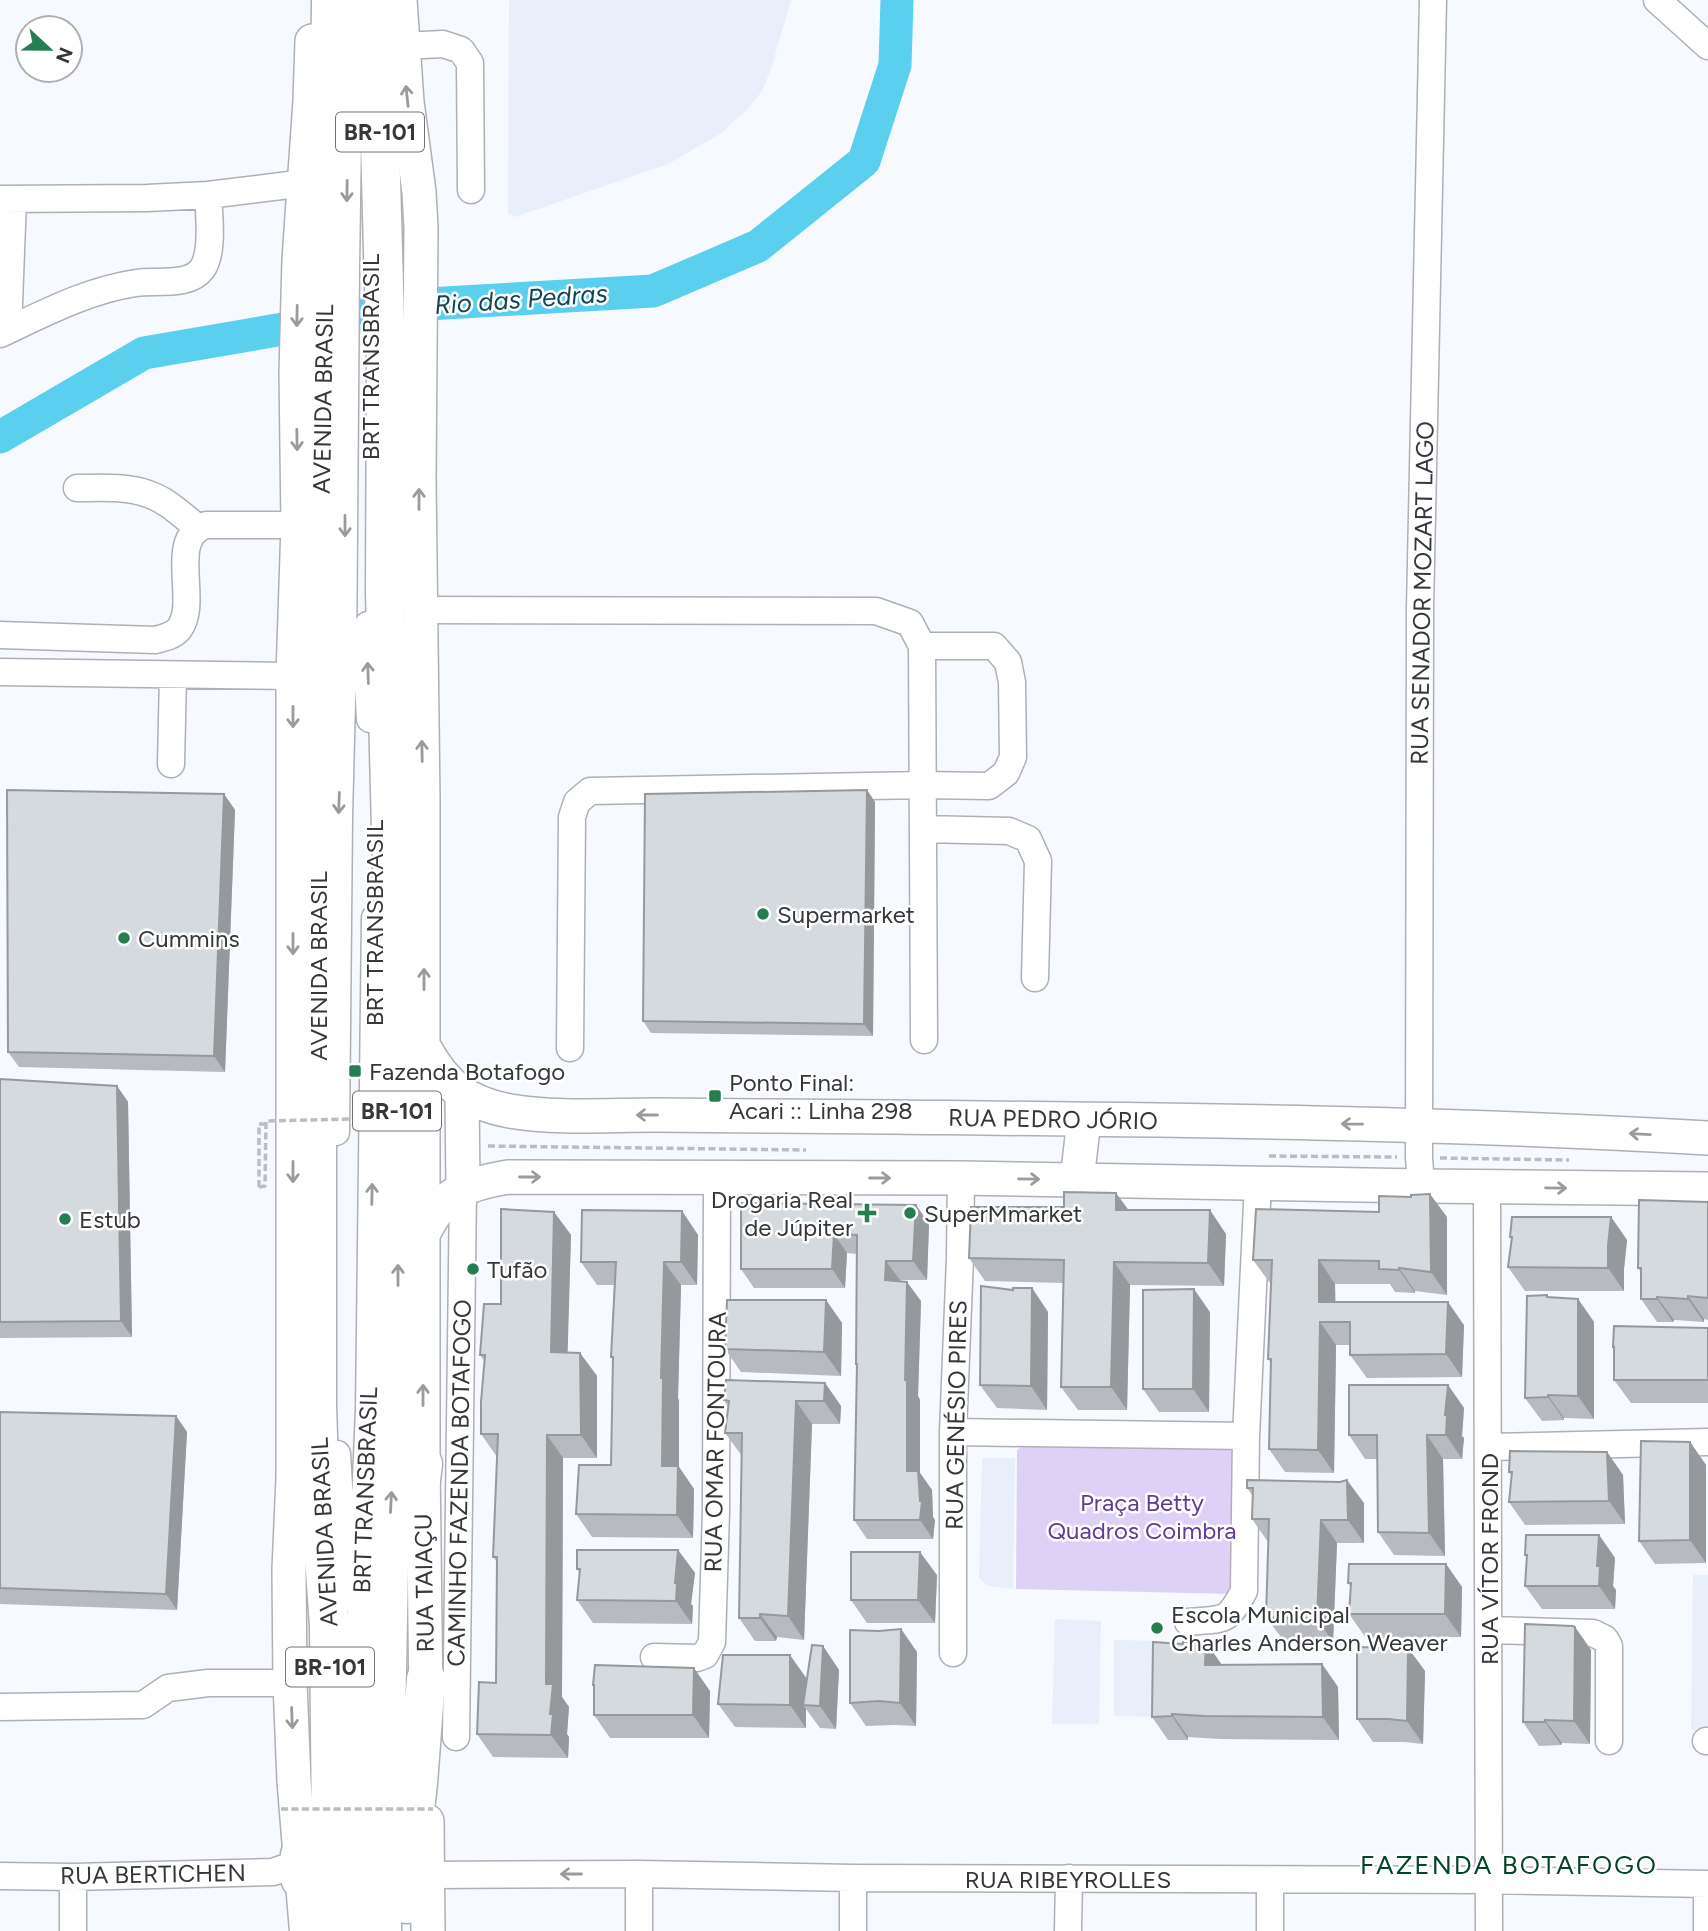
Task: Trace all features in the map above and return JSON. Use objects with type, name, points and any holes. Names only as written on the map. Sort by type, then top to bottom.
[{"type":"highway","name":"AVENIDA BRASIL","points":[[331,0],[330,98],[345,264],[385,592],[397,1069],[398,1316],[390,1515],[382,1931]]},
{"type":"highway","name":"AVENIDA BRASIL","points":[[332,1931],[329,1626],[320,1501],[317,1404],[317,805],[320,733],[357,361],[345,264],[378,0]]},
{"type":"highway","points":[[383,1864],[405,1610],[423,1464]]},
{"type":"highway","points":[[293,1478],[304,1531],[323,1775],[332,1831]]},
{"type":"highway","points":[[407,1931],[408,1872],[426,1679]]},
{"type":"highway","name":"AVENIDA BRASIL","points":[[300,1855],[309,1931]]},
{"type":"main road","name":"AVENIDA BRASIL","points":[[313,0],[305,183],[345,264]]},
{"type":"main road","name":"AVENIDA BRASIL","points":[[293,1931],[300,1855],[290,1683],[289,1570],[293,1478],[293,676],[298,525],[357,361],[422,261],[419,192],[407,102],[400,0]]},
{"type":"main road","name":"AVENIDA BRASIL","points":[[357,361],[419,478],[423,1235]]},
{"type":"main road","name":"RUA PEDRO JÓRIO","points":[[424,1047],[446,1079],[451,1106],[493,1107],[543,1115],[1420,1124],[1708,1138]]},
{"type":"main road","points":[[451,1106],[463,1188]]},
{"type":"main road","points":[[1077,1180],[1084,1120]]},
{"type":"main road","points":[[423,1235],[430,1220],[444,1203],[463,1188],[508,1177],[961,1178],[1708,1189]]},
{"type":"main road","name":"RUA TAIAÇU","points":[[423,1235],[428,1931]]},
{"type":"street","name":"BRT TRANSBRASIL","points":[[345,264],[350,0]]},
{"type":"street","name":"BRT TRANSBRASIL","points":[[345,264],[363,87],[363,0]]},
{"type":"street","name":"RUA SENADOR MOZART LAGO","points":[[1421,1186],[1420,608],[1433,0]]},
{"type":"street","points":[[1657,0],[1708,47]]},
{"type":"street","points":[[402,46],[443,44],[461,50],[470,63],[471,190]]},
{"type":"street","points":[[208,195],[207,261],[196,275],[183,280],[136,283],[96,293],[4,332],[7,199],[208,195],[305,183]]},
{"type":"street","name":"BRT TRANSBRASIL","points":[[349,1931],[347,1608],[334,1408],[338,844],[357,361]]},
{"type":"street","name":"BRT TRANSBRASIL","points":[[357,361],[367,669],[376,836],[369,1410],[360,1618],[362,1931]]},
{"type":"street","points":[[77,488],[131,490],[149,494],[198,528]]},
{"type":"street","points":[[0,635],[155,640],[169,636],[178,631],[183,621],[186,603],[185,559],[188,544],[198,528],[206,525],[298,525]]},
{"type":"street","points":[[421,610],[876,611],[909,624],[922,646],[924,1040]]},
{"type":"street","points":[[570,1048],[572,817],[577,802],[590,791],[989,786],[1006,773],[1013,757],[1012,682],[1009,662],[994,646],[922,646]]},
{"type":"street","points":[[0,672],[293,676]]},
{"type":"street","points":[[172,764],[173,675]]},
{"type":"street","points":[[923,829],[1009,831],[1028,839],[1038,861],[1035,978]]},
{"type":"street","name":"RUA OMAR FONTOURA","points":[[654,1657],[697,1658],[705,1655],[712,1642],[716,1511],[717,1177]]},
{"type":"street","name":"RUA GENÉSIO PIRES","points":[[953,1653],[953,1432],[961,1178]]},
{"type":"street","points":[[1188,1622],[1225,1618],[1233,1611],[1244,1591],[1246,1436],[1258,1183]]},
{"type":"street","name":"RUA VÍTOR FROND","points":[[1488,1187],[1489,1931]]},
{"type":"street","name":"CAMINHO FAZENDA BOTAFOGO","points":[[456,1737],[463,1188]]},
{"type":"street","points":[[953,1432],[1246,1436]]},
{"type":"street","points":[[1489,1447],[1708,1442]]},
{"type":"street","points":[[1245,1487],[1273,1488]]},
{"type":"street","points":[[1490,1630],[1593,1633],[1605,1639],[1609,1646],[1609,1741]]},
{"type":"street","points":[[0,1707],[143,1705],[168,1688],[208,1684],[290,1683]]},
{"type":"street","name":"RUA BERTICHEN","points":[[0,1876],[73,1877],[273,1871],[290,1866],[300,1855]]},
{"type":"street","points":[[639,1874],[639,1931]]},
{"type":"street","name":"RUA RIBEYROLLES","points":[[428,1875],[639,1874],[1707,1884]]},
{"type":"street","points":[[73,1877],[73,1931]]},
{"type":"street","points":[[853,1878],[853,1931]]},
{"type":"street","points":[[1068,1931],[1069,1878]]},
{"type":"street","points":[[1270,1881],[1270,1931]]},
{"type":"street","points":[[1707,1884],[1707,1931]]},
{"type":"path","points":[[259,1187],[265,1186],[266,1121],[451,1106]]},
{"type":"path","points":[[281,1809],[433,1809]]},
{"type":"shaded area","points":[[509,0],[791,0],[762,91],[747,110],[720,134],[668,164],[515,217],[508,213]]},
{"type":"shaded area","points":[[982,1458],[1015,1458],[1013,1589],[988,1586],[979,1578]]},
{"type":"shaded area","points":[[1693,1575],[1708,1575],[1708,1730],[1691,1730]]},
{"type":"shaded area","points":[[1055,1619],[1101,1621],[1099,1724],[1052,1724]]},
{"type":"shaded area","points":[[1114,1640],[1164,1641],[1162,1717],[1114,1716]]},
{"type":"green space","name":"Praça Betty Quadros Coimbra","points":[[1030,1440],[1235,1441],[1234,1594],[1016,1589],[1017,1450]]},
{"type":"building","name":"Cummins","points":[[7,790],[224,794],[214,1056],[8,1052]]},
{"type":"building","name":"Supermarket","points":[[867,790],[864,1024],[643,1021],[645,794]]},
{"type":"building","name":"Estub","points":[[0,1079],[117,1086],[121,1321],[0,1322]]},
{"type":"building","points":[[1064,1192],[1116,1193],[1116,1210],[1210,1210],[1208,1263],[1114,1262],[1111,1387],[1061,1387],[1064,1260],[969,1258],[971,1207],[1064,1207]]},
{"type":"building","points":[[1430,1194],[1431,1272],[1399,1268],[1379,1269],[1379,1261],[1319,1260],[1319,1302],[1448,1302],[1446,1354],[1350,1355],[1350,1322],[1320,1322],[1318,1450],[1269,1449],[1271,1359],[1268,1359],[1272,1260],[1253,1260],[1256,1209],[1379,1212],[1379,1196],[1411,1197]]},
{"type":"building","points":[[1639,1200],[1708,1202],[1708,1298],[1688,1296],[1688,1299],[1641,1299],[1641,1268],[1638,1268]]},
{"type":"building","points":[[741,1203],[916,1205],[913,1261],[886,1261],[885,1280],[907,1282],[907,1471],[918,1471],[922,1501],[920,1520],[854,1520],[857,1235],[834,1234],[832,1269],[741,1269]]},
{"type":"building","points":[[501,1209],[554,1212],[551,1352],[580,1353],[581,1435],[547,1435],[546,1684],[553,1684],[551,1735],[477,1734],[479,1682],[496,1683],[497,1557],[493,1557],[498,1434],[481,1434],[485,1355],[480,1355],[484,1304],[501,1304]]},
{"type":"building","points":[[582,1210],[682,1211],[681,1262],[664,1262],[661,1378],[662,1466],[678,1466],[677,1515],[576,1514],[579,1465],[611,1465],[611,1357],[616,1262],[581,1262]]},
{"type":"building","points":[[1512,1217],[1611,1217],[1608,1268],[1508,1267]]},
{"type":"building","points":[[981,1286],[1013,1290],[1032,1288],[1031,1386],[980,1385]]},
{"type":"building","points":[[1194,1289],[1193,1389],[1143,1389],[1143,1290]]},
{"type":"building","points":[[1547,1295],[1578,1299],[1578,1396],[1548,1395],[1525,1398],[1527,1296]]},
{"type":"building","points":[[727,1300],[826,1300],[824,1352],[725,1349]]},
{"type":"building","points":[[1614,1326],[1708,1328],[1708,1380],[1614,1380]]},
{"type":"building","points":[[726,1380],[825,1383],[824,1401],[796,1401],[788,1616],[760,1614],[760,1618],[739,1618],[742,1433],[725,1433],[729,1401],[724,1400]]},
{"type":"building","points":[[1349,1385],[1448,1385],[1446,1435],[1427,1435],[1429,1533],[1378,1532],[1377,1435],[1349,1435]]},
{"type":"building","points":[[0,1412],[176,1416],[166,1594],[0,1588]]},
{"type":"building","points":[[1641,1441],[1690,1442],[1690,1540],[1639,1541]]},
{"type":"building","points":[[1510,1451],[1607,1452],[1609,1501],[1509,1502],[1512,1472],[1509,1472]]},
{"type":"building","points":[[1247,1480],[1347,1480],[1348,1520],[1321,1520],[1317,1619],[1266,1617],[1269,1519],[1252,1519],[1253,1488],[1247,1488]]},
{"type":"building","points":[[1526,1535],[1599,1535],[1599,1586],[1525,1586]]},
{"type":"building","points":[[577,1550],[678,1550],[676,1601],[577,1600],[580,1569],[577,1569]]},
{"type":"building","points":[[851,1552],[920,1552],[918,1600],[851,1600]]},
{"type":"building","points":[[1349,1564],[1446,1564],[1445,1614],[1349,1614]]},
{"type":"building","points":[[1525,1624],[1575,1627],[1574,1721],[1523,1722]]},
{"type":"building","points":[[901,1629],[900,1703],[850,1703],[850,1630]]},
{"type":"building","points":[[1153,1642],[1206,1642],[1205,1665],[1322,1664],[1323,1717],[1172,1714],[1152,1717]]},
{"type":"building","points":[[812,1645],[823,1646],[820,1706],[803,1705]]},
{"type":"building","points":[[1357,1647],[1408,1648],[1407,1721],[1357,1719]]},
{"type":"building","points":[[723,1655],[790,1655],[790,1705],[718,1704]]},
{"type":"building","points":[[595,1665],[694,1668],[693,1715],[594,1715]]},
{"type":"waterway","name":"Rio das Pedras","points":[[0,437],[144,353],[428,304],[653,291],[758,246],[864,161],[895,65],[897,0]]},
{"type":"place","name":"Supermarket","points":[[763,914]]},
{"type":"place","name":"Cummins","points":[[124,938]]},
{"type":"place","name":"Fazenda Botafogo","points":[[355,1071]]},
{"type":"place","name":"Ponto Final: Acari :: Linha 298","points":[[715,1096]]},
{"type":"place","name":"Drogaria Real de Júpiter","points":[[867,1213]]},
{"type":"place","name":"SuperMmarket","points":[[910,1213]]},
{"type":"place","name":"Estub","points":[[65,1219]]},
{"type":"place","name":"Tufão","points":[[473,1269]]},
{"type":"place","name":"Escola Municipal Charles Anderson Weaver","points":[[1157,1628]]},
{"type":"district","name":"FAZENDA BOTAFOGO","points":[[1509,1865]]}]
